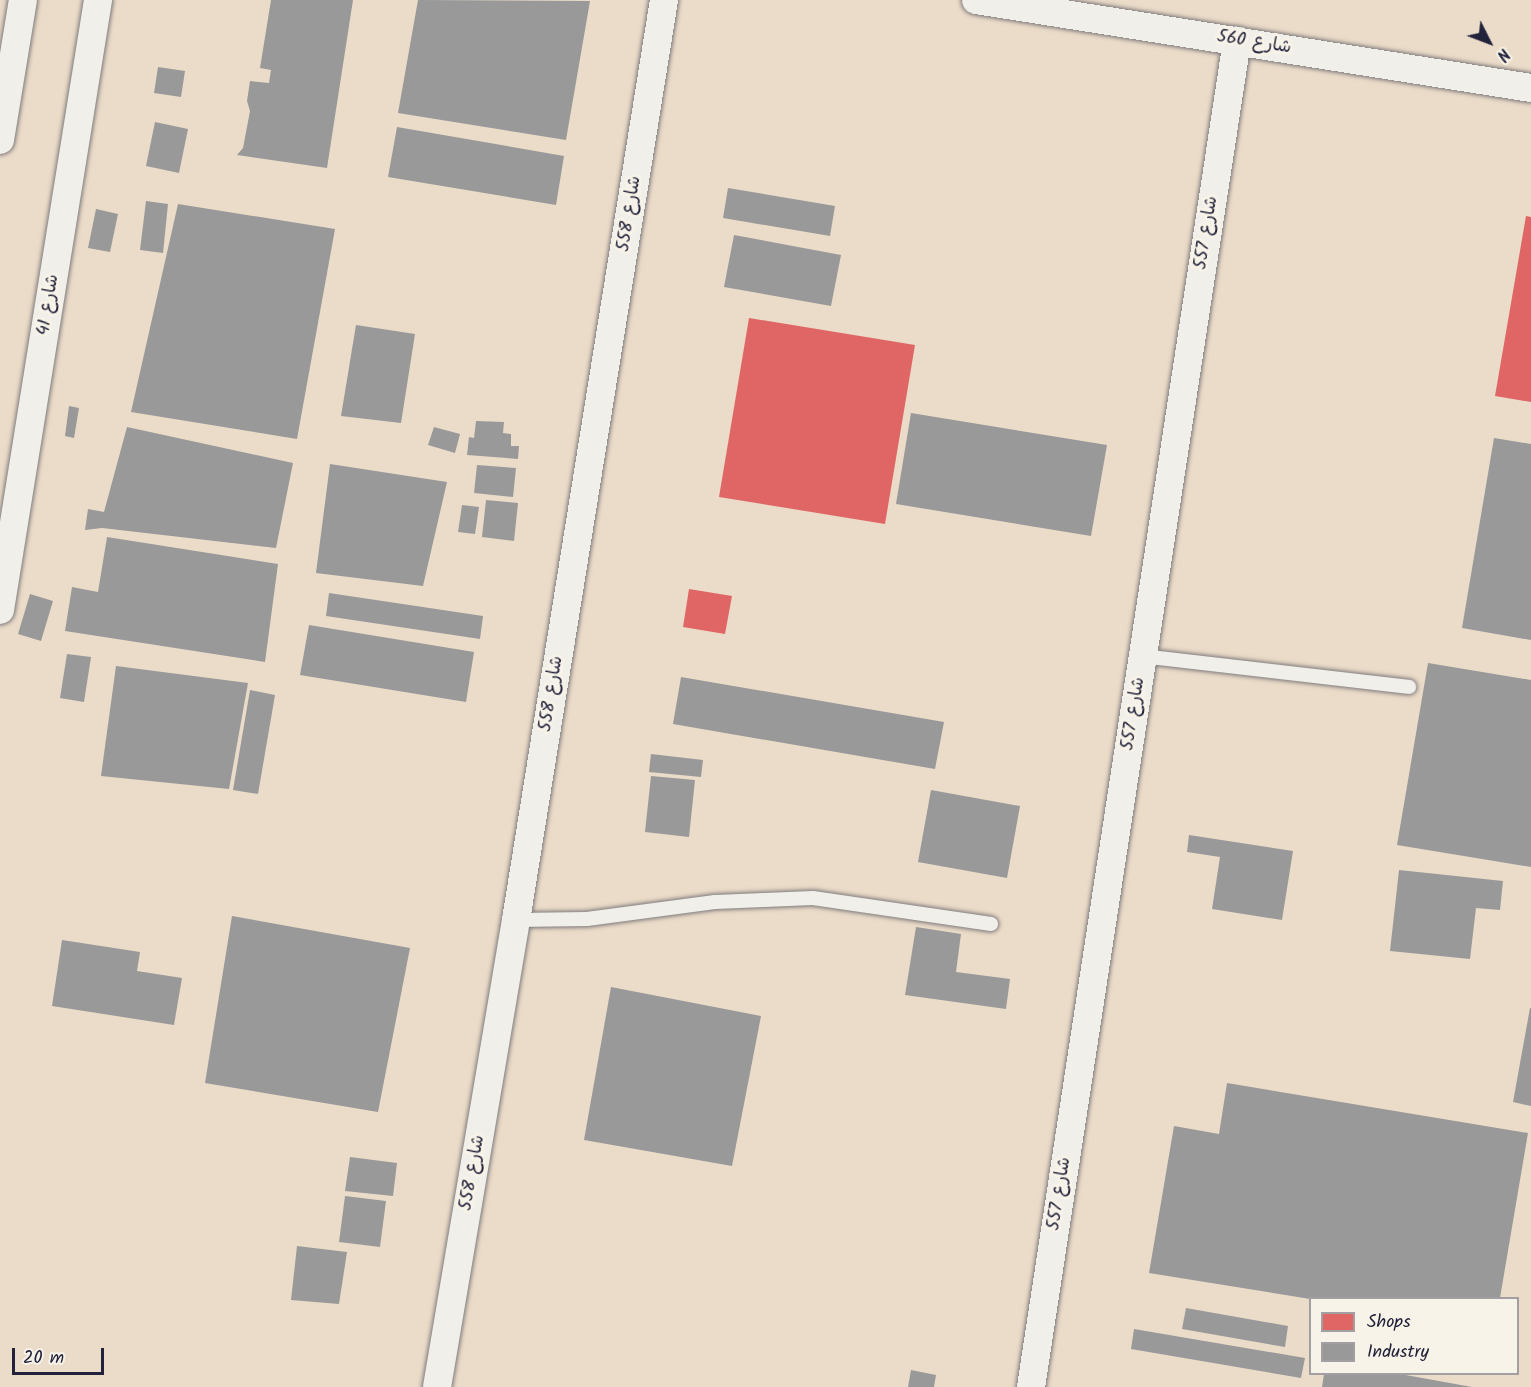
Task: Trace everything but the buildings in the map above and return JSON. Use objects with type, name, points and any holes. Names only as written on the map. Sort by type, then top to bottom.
[{"type":"street","name":"شارع 41","points":[[0,610],[98,0]]},
{"type":"street","name":"شارع 558","points":[[437,1387],[516,920],[664,0]]},
{"type":"street","name":"شارع 560","points":[[976,0],[1531,88]]},
{"type":"street","points":[[0,140],[18,6]]},
{"type":"street","name":"شارع 557","points":[[1030,1387],[1237,40]]},
{"type":"lane","points":[[1142,656],[1409,687]]},
{"type":"lane","points":[[516,920],[587,919],[715,902],[813,898],[991,924]]},
{"type":"shaded area","points":[[0,0],[1531,0],[1531,1387],[0,1387]]}]
